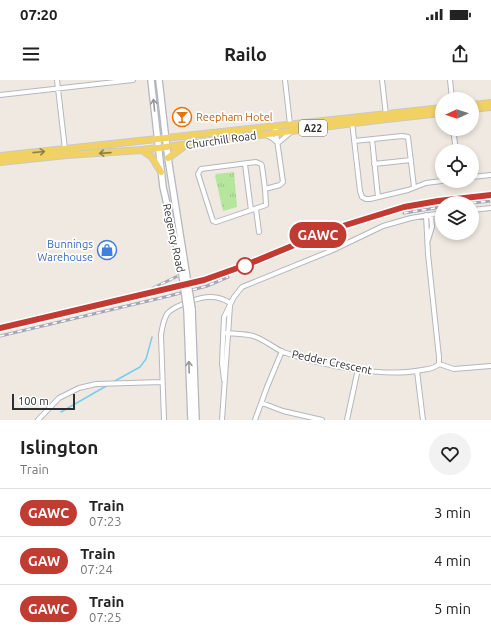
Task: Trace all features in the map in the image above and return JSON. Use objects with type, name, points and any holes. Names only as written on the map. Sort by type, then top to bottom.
[{"type":"main road","name":"Regency Road","points":[[151,80],[161,172],[182,260]]},
{"type":"main road","name":"Regency Road","points":[[159,80],[166,146],[189,310],[196,420]]},
{"type":"main road","points":[[479,104],[491,103]]},
{"type":"main road","points":[[479,108],[491,107]]},
{"type":"main road","name":"Churchill Road","points":[[0,156],[166,138],[276,129],[435,109]]},
{"type":"main road","name":"Churchill Road","points":[[386,116],[435,113]]},
{"type":"main road","name":"Churchill Road","points":[[0,162],[184,145],[263,134],[276,129]]},
{"type":"main road","points":[[168,158],[184,145]]},
{"type":"main road","points":[[142,150],[152,157],[161,172]]},
{"type":"main road","name":"Regency Road","points":[[189,310],[191,420]]},
{"type":"street","points":[[57,80],[65,149]]},
{"type":"street","points":[[0,95],[133,80]]},
{"type":"street","points":[[278,143],[291,127],[285,80]]},
{"type":"street","points":[[382,80],[386,116]]},
{"type":"street","points":[[450,80],[451,92]]},
{"type":"street","points":[[352,120],[360,192],[362,197],[366,199],[378,197],[426,183],[435,182]]},
{"type":"street","points":[[265,188],[280,185],[283,182],[276,129]]},
{"type":"street","points":[[263,134],[272,138],[278,143]]},
{"type":"street","points":[[354,141],[407,136],[412,160],[414,187]]},
{"type":"street","points":[[372,139],[378,197]]},
{"type":"street","points":[[374,164],[412,160]]},
{"type":"street","points":[[256,162],[261,164],[266,205],[213,222],[198,174],[201,169],[245,164],[256,162]]},
{"type":"street","points":[[245,164],[251,210]]},
{"type":"street","points":[[479,176],[491,175]]},
{"type":"street","points":[[256,208],[259,232]]},
{"type":"street","points":[[479,209],[491,208]]},
{"type":"street","points":[[224,380],[222,363],[224,317],[230,303],[238,292],[247,284],[333,250],[383,226],[411,218],[435,214]]},
{"type":"street","points":[[428,215],[428,254],[439,364],[454,369],[491,366]]},
{"type":"street","points":[[164,420],[161,335],[163,323],[168,313],[178,306],[199,298],[206,297],[224,299],[230,303]]},
{"type":"street","points":[[222,420],[230,303]]},
{"type":"street","name":"Pedder Crescent","points":[[223,333],[247,334],[257,337],[282,351],[326,363],[358,369],[394,373],[417,371],[434,367],[439,364]]},
{"type":"street","points":[[255,420],[282,351]]},
{"type":"street","points":[[348,420],[358,369]]},
{"type":"street","points":[[417,371],[423,420]]},
{"type":"street","points":[[38,420],[54,402],[68,392],[84,386],[162,382]]},
{"type":"street","points":[[262,402],[283,411],[322,420]]},
{"type":"green space","points":[[234,172],[237,207],[223,211],[215,176],[216,174]]},
{"type":"waterway","points":[[113,382],[140,367],[146,359],[152,337]]},
{"type":"waterway","points":[[61,412],[108,385]]},
{"type":"railway","points":[[0,328],[204,280],[246,265],[333,229],[404,207],[451,199],[491,195]]},
{"type":"railway","points":[[479,202],[491,201]]},
{"type":"railway","points":[[404,213],[435,208]]},
{"type":"railway","points":[[153,288],[182,274]]},
{"type":"railway","points":[[0,336],[169,296],[207,286],[228,277]]},
{"type":"train","name":"GAWC","points":[[0,328],[204,280],[263,259],[333,229],[404,207],[438,201],[491,195]]},
{"type":"place","name":"Reepham Hotel","points":[[182,117]]},
{"type":"place","name":"Bunnings Warehouse","points":[[107,250]]}]
